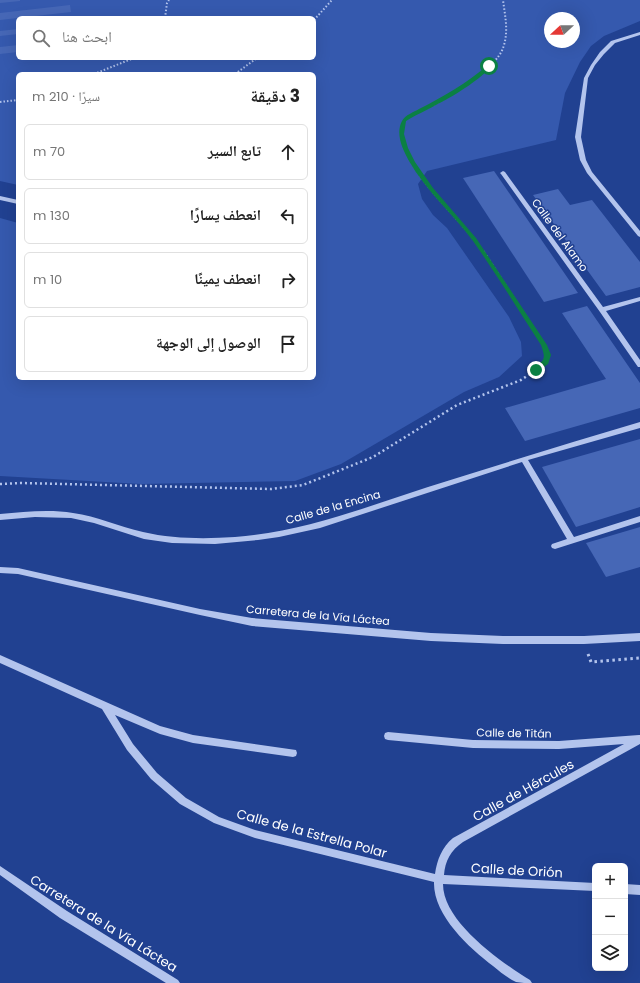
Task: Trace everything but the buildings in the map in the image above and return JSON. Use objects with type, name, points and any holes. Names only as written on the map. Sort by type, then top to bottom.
[{"type":"street","points":[[640,32],[613,42],[602,52],[593,64],[586,78],[578,137],[583,160],[590,173],[640,235]]},
{"type":"street","name":"Calle del Alamo","points":[[502,173],[602,310],[640,365]]},
{"type":"street","points":[[0,198],[16,202]]},
{"type":"street","points":[[602,310],[640,299]]},
{"type":"street","name":"Calle de la Encina","points":[[0,517],[35,514],[64,515],[93,519],[128,532],[151,538],[197,541],[231,540],[293,532],[320,525],[524,459],[640,425]]},
{"type":"street","points":[[524,459],[572,540]]},
{"type":"street","points":[[555,546],[640,519]]},
{"type":"street","name":"Carretera de la Vía Láctea","points":[[0,570],[18,571],[200,612],[252,622],[439,637],[503,640],[584,640],[640,637]]},
{"type":"street","points":[[0,659],[160,730],[193,739],[293,753]]},
{"type":"street","name":"Calle de la Estrella Polar","points":[[105,706],[130,746],[154,776],[183,801],[217,820],[255,834],[438,879]]},
{"type":"street","name":"Calle de Titán","points":[[388,736],[473,744],[559,745],[640,740]]},
{"type":"street","name":"Calle de Hércules","points":[[438,879],[442,860],[453,844],[640,740]]},
{"type":"street","name":"Carretera de la Vía Láctea","points":[[0,870],[27,891],[74,922],[175,983]]},
{"type":"street","points":[[438,879],[440,895],[450,915],[470,939],[493,960],[527,983]]},
{"type":"street","name":"Calle de Orión","points":[[438,879],[592,887]]},
{"type":"street","points":[[628,889],[640,890]]},
{"type":"path","points":[[165,16],[167,3],[169,0]]},
{"type":"path","points":[[316,18],[332,0]]},
{"type":"path","points":[[0,484],[21,482],[271,489],[303,485],[373,457],[442,413],[457,405],[521,380],[545,364],[548,355],[544,345],[474,239],[431,189],[412,162],[405,148],[401,134],[404,121],[409,117],[440,101],[478,76],[498,58],[503,49],[507,34],[503,0]]},
{"type":"path","points":[[99,72],[129,60]]},
{"type":"path","points":[[238,72],[254,60]]},
{"type":"path","points":[[0,102],[16,100]]},
{"type":"path","points":[[584,640],[591,662],[640,658]]},
{"type":"shaded area","points":[[0,0],[640,0],[640,21],[604,36],[591,46],[580,62],[565,93],[556,140],[427,171],[418,184],[422,199],[433,215],[447,228],[509,317],[521,342],[522,356],[499,377],[464,392],[341,464],[295,481],[141,484],[0,476],[0,218],[16,222],[16,380],[316,380],[316,72],[16,72],[16,185],[0,181]]},
{"type":"route","points":[[489,66],[478,76],[440,101],[409,117],[404,121],[401,134],[405,148],[412,162],[431,189],[474,239],[544,345],[548,355],[545,364],[536,370]]}]
